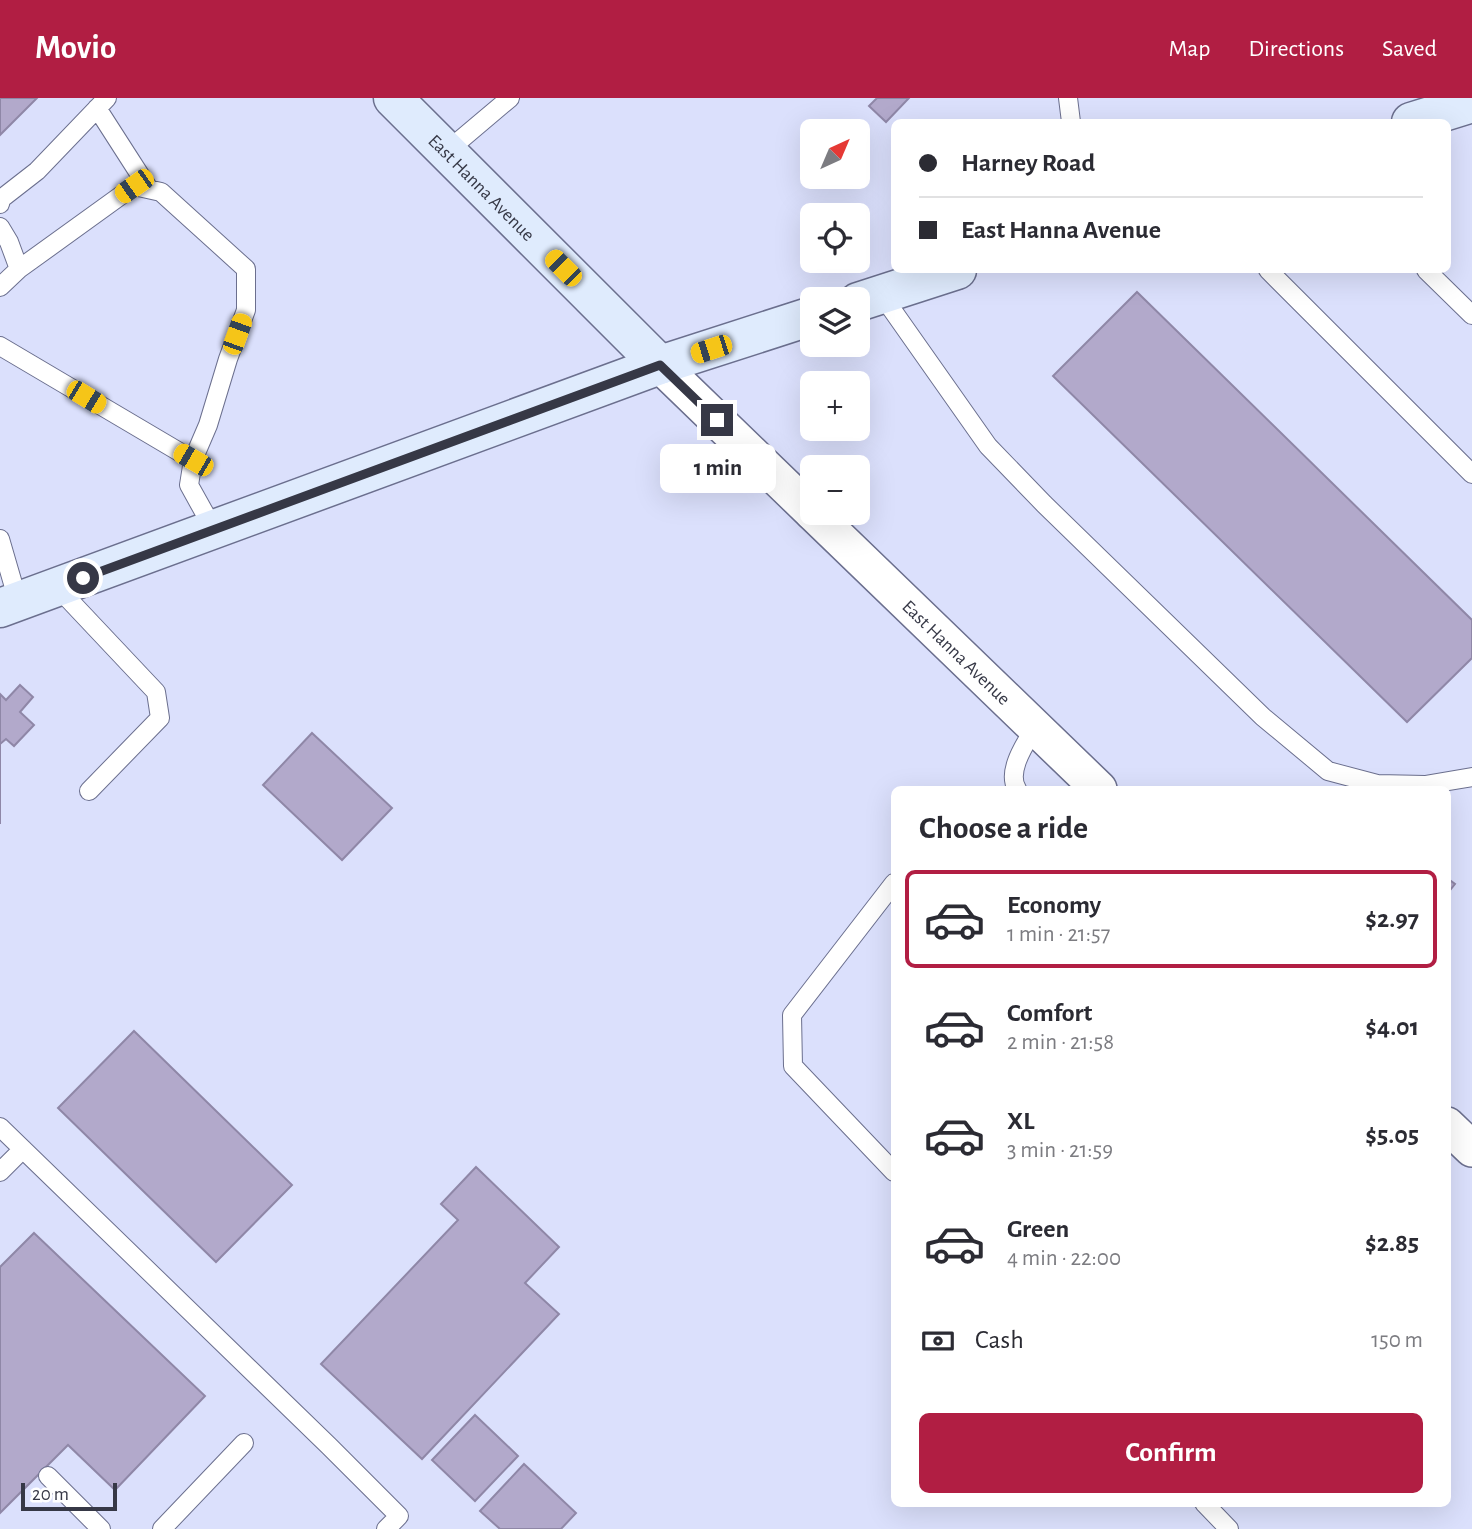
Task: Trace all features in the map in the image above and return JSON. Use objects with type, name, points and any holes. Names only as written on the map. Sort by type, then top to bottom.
[{"type":"street","name":"East Hanna Avenue","points":[[393,98],[660,365],[800,500]]},
{"type":"street","points":[[1421,119],[1472,103]]},
{"type":"street","points":[[870,298],[948,273]]},
{"type":"street","points":[[9,605],[660,365],[800,320]]},
{"type":"street","name":"East Hanna Avenue","points":[[826,525],[1096,786]]},
{"type":"street","points":[[1451,1129],[1472,1149]]},
{"type":"lane","points":[[446,152],[510,98]]},
{"type":"lane","points":[[1068,98],[1071,119]]},
{"type":"lane","points":[[0,204],[1,199],[37,171],[102,103],[149,189]]},
{"type":"lane","points":[[0,287],[19,269],[134,186],[161,192],[246,270],[246,310],[208,425],[193,460],[190,485],[214,530]]},
{"type":"lane","points":[[0,227],[19,269]]},
{"type":"lane","points":[[1271,273],[1472,474]]},
{"type":"lane","points":[[1429,273],[1472,315]]},
{"type":"lane","points":[[870,299],[988,446],[1044,505],[1263,717],[1328,771],[1377,784],[1425,785],[1472,777]]},
{"type":"lane","points":[[0,346],[193,460]]},
{"type":"lane","points":[[0,539],[9,605]]},
{"type":"lane","points":[[57,587],[156,692],[160,718],[89,790]]},
{"type":"lane","points":[[1010,786],[1017,761],[1035,727]]},
{"type":"lane","points":[[891,887],[792,1015],[793,1066],[891,1169]]},
{"type":"lane","points":[[0,1126],[399,1516],[386,1529]]},
{"type":"lane","points":[[0,1172],[23,1149]]},
{"type":"lane","points":[[162,1529],[244,1443]]},
{"type":"lane","points":[[48,1476],[101,1529]]},
{"type":"lane","points":[[1208,1507],[1228,1529]]},
{"type":"building","points":[[0,98],[37,98],[0,135]]},
{"type":"building","points":[[877,98],[909,98],[886,122],[869,106]]},
{"type":"building","points":[[1137,292],[1472,620],[1472,658],[1407,722],[1053,376]]},
{"type":"building","points":[[20,685],[33,697],[20,712],[34,725],[14,746],[6,739],[0,744],[0,694],[6,700]]},
{"type":"building","points":[[312,733],[392,808],[342,860],[263,785]]},
{"type":"building","points":[[134,1031],[292,1185],[216,1262],[58,1108]]},
{"type":"building","points":[[476,1167],[559,1247],[525,1283],[559,1314],[422,1459],[321,1364],[458,1220],[441,1204]]},
{"type":"building","points":[[34,1233],[205,1396],[115,1490],[68,1445],[0,1513],[0,1267]]},
{"type":"building","points":[[475,1415],[518,1456],[475,1501],[432,1460]]},
{"type":"building","points":[[524,1464],[576,1513],[561,1529],[500,1529],[480,1511]]},
{"type":"route","points":[[83,578],[660,365],[717,420]]}]
